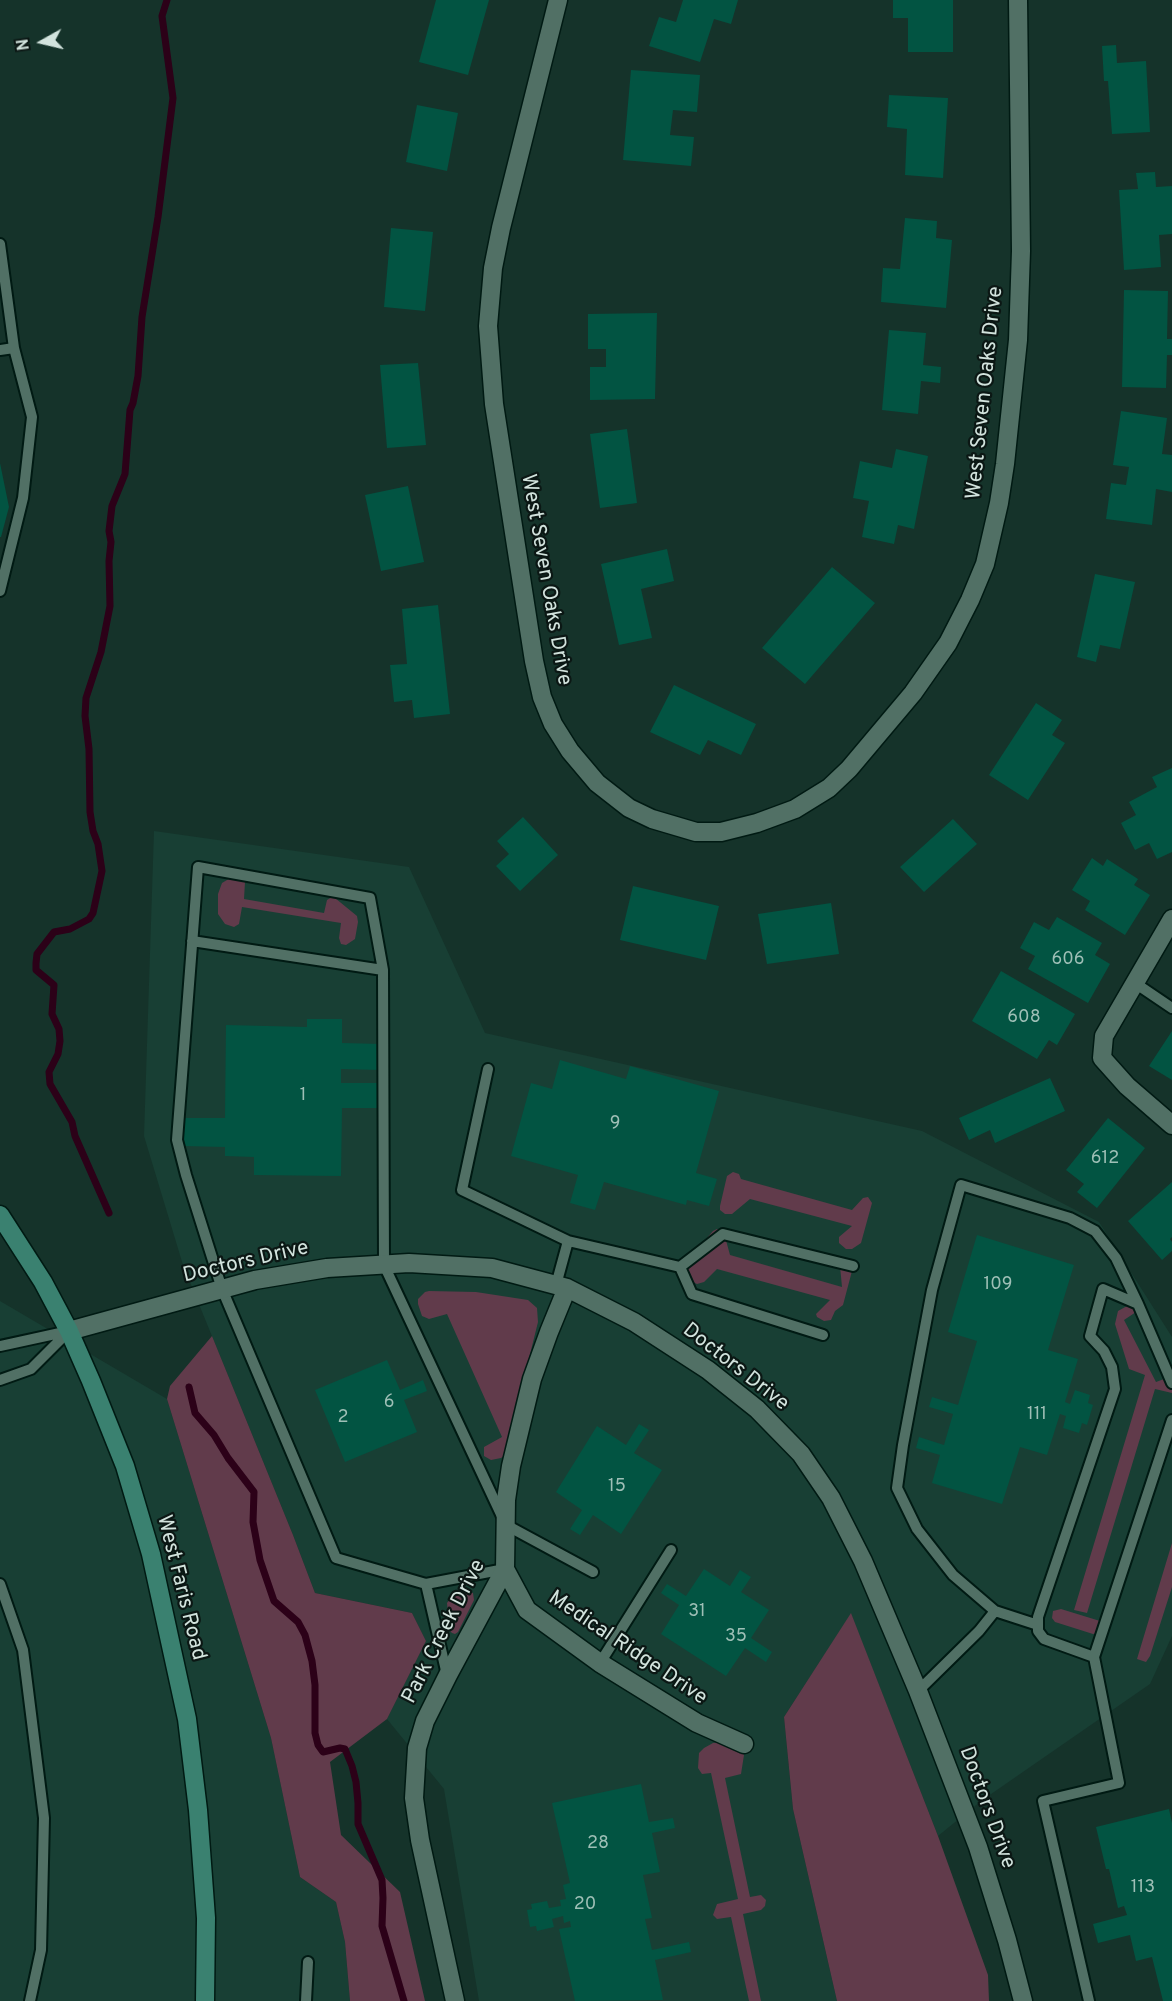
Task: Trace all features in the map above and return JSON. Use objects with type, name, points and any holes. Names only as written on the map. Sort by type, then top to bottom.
[{"type":"main road","name":"West Faris Road","points":[[0,1215],[43,1282],[92,1381],[125,1466],[151,1554],[187,1719],[198,1810],[206,1918],[205,2001]]},
{"type":"street","name":"West Seven Oaks Drive","points":[[558,0],[501,228],[493,268],[488,326],[494,404],[534,661],[542,697],[553,724],[570,752],[597,783],[629,808],[652,819],[696,832],[721,832],[757,823],[795,809],[829,788],[849,769],[912,693],[948,643],[985,564],[1005,464],[1018,340],[1021,251],[1018,0]]},
{"type":"street","points":[[1172,919],[1104,1036],[1102,1058],[1127,1086],[1172,1125]]},
{"type":"street","name":"Doctors Drive","points":[[69,1331],[255,1280],[327,1268],[409,1263],[492,1268],[562,1287],[634,1322],[708,1370],[757,1409],[801,1454],[831,1498],[863,1561],[918,1691],[978,1847],[1007,1940],[1022,1999]]},
{"type":"street","name":"Park Creek Drive","points":[[455,2001],[420,1840],[414,1798],[417,1748],[425,1721],[505,1569],[506,1500],[511,1466],[532,1379],[562,1287]]},
{"type":"street","name":"Medical Ridge Drive","points":[[505,1569],[527,1610],[600,1663],[697,1723],[744,1744]]},
{"type":"lane","points":[[0,244],[14,348],[32,417],[23,498],[0,591]]},
{"type":"lane","points":[[0,350],[14,348]]},
{"type":"lane","points":[[505,1569],[426,1584],[336,1557],[222,1289],[177,1140],[198,867],[370,898],[383,970],[384,1265],[506,1525],[592,1572]]},
{"type":"lane","points":[[192,941],[383,970]]},
{"type":"lane","points":[[1135,983],[1172,1008]]},
{"type":"lane","points":[[489,1069],[462,1191],[568,1241],[680,1267]]},
{"type":"lane","points":[[1038,1625],[995,1611],[953,1575],[917,1529],[897,1488],[932,1290],[961,1185],[1070,1218],[1095,1232],[1116,1258],[1172,1383]]},
{"type":"lane","points":[[680,1267],[723,1234],[853,1266]]},
{"type":"lane","points":[[562,1287],[568,1241]]},
{"type":"lane","points":[[680,1267],[692,1294],[823,1335]]},
{"type":"lane","points":[[1094,1657],[1044,1639],[1038,1631],[1038,1617],[1115,1389],[1112,1367],[1104,1352],[1090,1336],[1103,1289],[1138,1304]]},
{"type":"lane","points":[[0,1346],[69,1331]]},
{"type":"lane","points":[[0,1380],[31,1369],[69,1331]]},
{"type":"lane","points":[[1089,2001],[1043,1801],[1119,1783],[1094,1657],[1172,1420]]},
{"type":"lane","points":[[600,1663],[671,1550]]},
{"type":"lane","points":[[0,1584],[23,1650],[44,1818],[41,1950],[30,2001]]},
{"type":"lane","points":[[426,1584],[448,1675]]},
{"type":"lane","points":[[918,1691],[979,1631],[995,1611]]},
{"type":"lane","points":[[306,2001],[308,1962]]},
{"type":"shaded area","points":[[154,831],[409,867],[485,1033],[922,1131],[1099,1222],[1172,1337],[1172,1636],[1150,1684],[981,1801],[938,1836],[851,1614],[784,1717],[793,1809],[837,2001],[479,2001],[444,1789],[387,1719],[426,1641],[412,1613],[315,1593],[183,1265],[144,1136]]},
{"type":"shaded area","points":[[232,877],[245,882],[244,899],[324,913],[327,900],[335,898],[357,916],[355,939],[346,945],[341,944],[339,938],[341,923],[242,907],[239,924],[234,927],[225,924],[218,914],[218,894],[222,883]]},
{"type":"shaded area","points":[[733,1172],[739,1174],[741,1179],[852,1210],[863,1198],[868,1197],[872,1203],[861,1243],[852,1249],[846,1249],[839,1243],[839,1237],[852,1226],[750,1199],[732,1214],[725,1214],[720,1210],[720,1206],[727,1176]]},
{"type":"shaded area","points":[[717,1229],[724,1233],[730,1255],[842,1287],[840,1266],[852,1271],[843,1305],[835,1311],[831,1320],[824,1321],[816,1314],[830,1300],[717,1269],[704,1282],[697,1284],[693,1282],[686,1270],[687,1261]]},
{"type":"shaded area","points":[[429,1291],[476,1292],[528,1300],[537,1308],[538,1322],[505,1455],[501,1458],[491,1460],[484,1456],[484,1447],[502,1437],[447,1314],[429,1319],[422,1316],[418,1299]]},
{"type":"shaded area","points":[[0,1301],[167,1399],[271,1738],[300,1877],[336,1902],[345,1942],[350,2001],[0,2001]]},
{"type":"shaded area","points":[[1127,1306],[1134,1306],[1136,1312],[1124,1320],[1156,1382],[1172,1376],[1172,1393],[1155,1389],[1087,1613],[1074,1610],[1145,1375],[1129,1369],[1115,1324],[1118,1311]]},
{"type":"shaded area","points":[[212,1336],[315,1593],[412,1613],[426,1641],[387,1719],[330,1762],[341,1835],[400,1892],[425,2001],[350,2001],[345,1942],[336,1902],[300,1877],[271,1738],[167,1399],[170,1386]]},
{"type":"shaded area","points":[[1172,1543],[1172,1587],[1150,1656],[1146,1662],[1137,1659]]},
{"type":"shaded area","points":[[468,1591],[473,1593],[474,1600],[458,1632],[452,1633],[447,1603],[454,1594]]},
{"type":"shaded area","points":[[1061,1609],[1100,1621],[1102,1623],[1099,1633],[1093,1634],[1055,1622],[1052,1618],[1053,1611]]},
{"type":"shaded area","points":[[851,1613],[938,1836],[988,1975],[989,2001],[837,2001],[793,1809],[784,1717]]},
{"type":"shaded area","points":[[721,1742],[741,1750],[744,1755],[741,1774],[725,1778],[750,1897],[761,1895],[766,1900],[761,1910],[743,1914],[761,2001],[749,2001],[731,1917],[717,1919],[713,1915],[717,1904],[738,1899],[711,1773],[702,1774],[698,1768],[699,1753],[713,1743]]},
{"type":"building","points":[[436,0],[489,0],[468,75],[419,62]]},
{"type":"building","points":[[683,0],[738,0],[731,24],[714,19],[700,62],[649,46],[659,17],[676,22]]},
{"type":"building","points":[[893,0],[953,0],[953,52],[908,52],[908,18],[893,18]]},
{"type":"building","points":[[1116,45],[1117,63],[1146,61],[1150,132],[1112,134],[1108,81],[1104,81],[1102,46]]},
{"type":"building","points":[[631,70],[700,75],[697,112],[673,110],[670,135],[694,137],[691,166],[623,160]]},
{"type":"building","points":[[889,95],[948,98],[943,178],[905,175],[907,129],[887,127]]},
{"type":"building","points":[[417,105],[458,113],[447,171],[406,162]]},
{"type":"building","points":[[1155,172],[1156,187],[1172,186],[1172,234],[1159,235],[1161,267],[1124,270],[1119,190],[1138,189],[1136,173]]},
{"type":"building","points":[[905,218],[937,221],[936,238],[952,240],[946,308],[881,302],[883,268],[900,269]]},
{"type":"building","points":[[391,228],[433,232],[425,311],[384,307]]},
{"type":"building","points":[[1124,290],[1168,291],[1167,339],[1172,339],[1172,355],[1167,355],[1166,388],[1122,387]]},
{"type":"building","points":[[657,313],[655,399],[590,400],[590,367],[606,367],[606,349],[588,349],[588,314]]},
{"type":"building","points":[[889,330],[926,333],[923,365],[941,367],[940,383],[921,381],[918,414],[882,410]]},
{"type":"building","points":[[418,363],[426,445],[387,448],[380,365]]},
{"type":"building","points":[[1121,411],[1167,418],[1162,454],[1172,455],[1172,492],[1156,489],[1152,525],[1106,519],[1111,483],[1126,485],[1129,467],[1113,465]]},
{"type":"building","points":[[627,429],[637,503],[600,508],[590,434]]},
{"type":"building","points":[[896,449],[928,456],[914,529],[898,525],[894,544],[862,537],[869,501],[853,498],[860,461],[892,468]]},
{"type":"building","points":[[0,463],[9,507],[1,537],[0,537]]},
{"type":"building","points":[[408,486],[424,562],[381,571],[365,495]]},
{"type":"building","points":[[667,549],[674,581],[641,589],[652,638],[619,645],[601,564]]},
{"type":"building","points":[[832,567],[875,603],[805,684],[762,648]]},
{"type":"building","points":[[1095,574],[1135,582],[1120,649],[1100,645],[1096,662],[1077,657]]},
{"type":"building","points":[[438,605],[450,714],[414,718],[412,700],[394,702],[390,665],[407,664],[402,609]]},
{"type":"building","points":[[674,685],[756,724],[741,755],[708,740],[700,755],[650,732]]},
{"type":"building","points":[[1036,703],[1062,720],[1052,735],[1065,743],[1028,800],[989,775]]},
{"type":"building","points":[[1172,768],[1172,852],[1157,859],[1149,843],[1135,850],[1121,823],[1136,815],[1129,802],[1157,787],[1152,777]]},
{"type":"building","points":[[523,817],[558,855],[520,891],[496,866],[509,854],[497,841]]},
{"type":"building","points":[[953,819],[977,844],[924,892],[900,867]]},
{"type":"building","points":[[1092,858],[1103,866],[1107,859],[1138,879],[1134,885],[1150,895],[1125,935],[1085,910],[1090,901],[1072,890]]},
{"type":"building","points":[[633,886],[719,906],[706,960],[620,940]]},
{"type":"building","points":[[831,903],[839,954],[767,964],[758,914]]},
{"type":"building","points":[[1057,917],[1102,943],[1095,955],[1110,964],[1088,1003],[1028,969],[1035,956],[1020,948],[1034,922],[1049,930]]},
{"type":"building","points":[[1001,971],[1075,1014],[1057,1045],[1049,1040],[1037,1059],[972,1021]]},
{"type":"building","points":[[307,1019],[342,1019],[342,1043],[381,1044],[381,1070],[341,1069],[341,1083],[382,1083],[382,1108],[342,1108],[341,1176],[254,1175],[254,1157],[225,1156],[225,1147],[183,1146],[183,1118],[225,1118],[226,1025],[307,1027]]},
{"type":"building","points":[[1172,1031],[1172,1080],[1149,1066]]},
{"type":"building","points":[[560,1060],[626,1079],[630,1066],[719,1091],[696,1173],[717,1179],[709,1206],[687,1200],[686,1205],[604,1182],[595,1210],[570,1203],[578,1175],[511,1156],[531,1083],[552,1089]]},
{"type":"building","points":[[1050,1078],[1065,1111],[995,1143],[990,1130],[969,1140],[959,1118]]},
{"type":"building","points":[[1108,1118],[1145,1148],[1097,1208],[1077,1192],[1084,1184],[1066,1170]]},
{"type":"building","points":[[1172,1182],[1172,1237],[1170,1239],[1172,1251],[1162,1260],[1128,1221]]},
{"type":"building","points":[[977,1235],[1074,1265],[1048,1350],[1078,1359],[1065,1402],[1070,1404],[1075,1390],[1090,1395],[1088,1403],[1093,1405],[1087,1425],[1082,1423],[1079,1433],[1063,1428],[1066,1416],[1060,1414],[1047,1455],[1020,1447],[1002,1504],[932,1483],[940,1455],[916,1448],[919,1437],[944,1445],[953,1414],[929,1407],[932,1397],[958,1405],[977,1341],[948,1332]]},
{"type":"building","points":[[387,1360],[400,1390],[423,1380],[427,1391],[404,1400],[417,1432],[345,1462],[315,1390]]},
{"type":"building","points":[[639,1424],[649,1430],[634,1453],[662,1470],[621,1534],[593,1515],[580,1535],[570,1529],[582,1510],[556,1492],[597,1426],[626,1445]]},
{"type":"building","points":[[704,1569],[730,1586],[740,1570],[751,1577],[741,1592],[769,1610],[751,1638],[772,1652],[766,1662],[745,1648],[726,1676],[661,1634],[679,1605],[661,1593],[667,1584],[686,1596]]},
{"type":"building","points":[[641,1784],[649,1822],[673,1818],[675,1828],[652,1833],[660,1872],[643,1875],[652,1918],[645,1919],[652,1950],[689,1942],[691,1952],[655,1960],[663,2000],[575,2001],[559,1929],[571,1927],[570,1921],[564,1923],[563,1916],[552,1919],[554,1927],[537,1931],[536,1926],[530,1927],[527,1910],[532,1909],[531,1904],[547,1901],[549,1908],[561,1906],[560,1900],[566,1899],[563,1885],[570,1883],[552,1803]]},
{"type":"building","points":[[1169,1809],[1172,1823],[1172,2001],[1163,2001],[1152,1957],[1136,1961],[1130,1935],[1098,1943],[1093,1924],[1127,1915],[1124,1906],[1118,1908],[1096,1827]]},
{"type":"waterway","points":[[109,1213],[75,1136],[72,1122],[50,1084],[49,1072],[58,1054],[60,1041],[59,1029],[52,1014],[54,985],[36,970],[36,963],[37,954],[54,932],[70,929],[89,919],[93,913],[102,871],[90,812],[86,698],[101,652],[110,606],[111,542],[109,531],[112,506],[125,474],[130,410],[138,376],[142,317],[158,217],[173,98],[162,16],[167,0]]},
{"type":"waterway","points":[[189,1387],[195,1413],[214,1435],[254,1492],[253,1522],[260,1560],[274,1601],[298,1622],[305,1635],[312,1661],[315,1685],[315,1733],[318,1745],[323,1752],[345,1749],[352,1766],[356,1782],[358,1824],[382,1880],[382,1926],[404,2001]]}]
